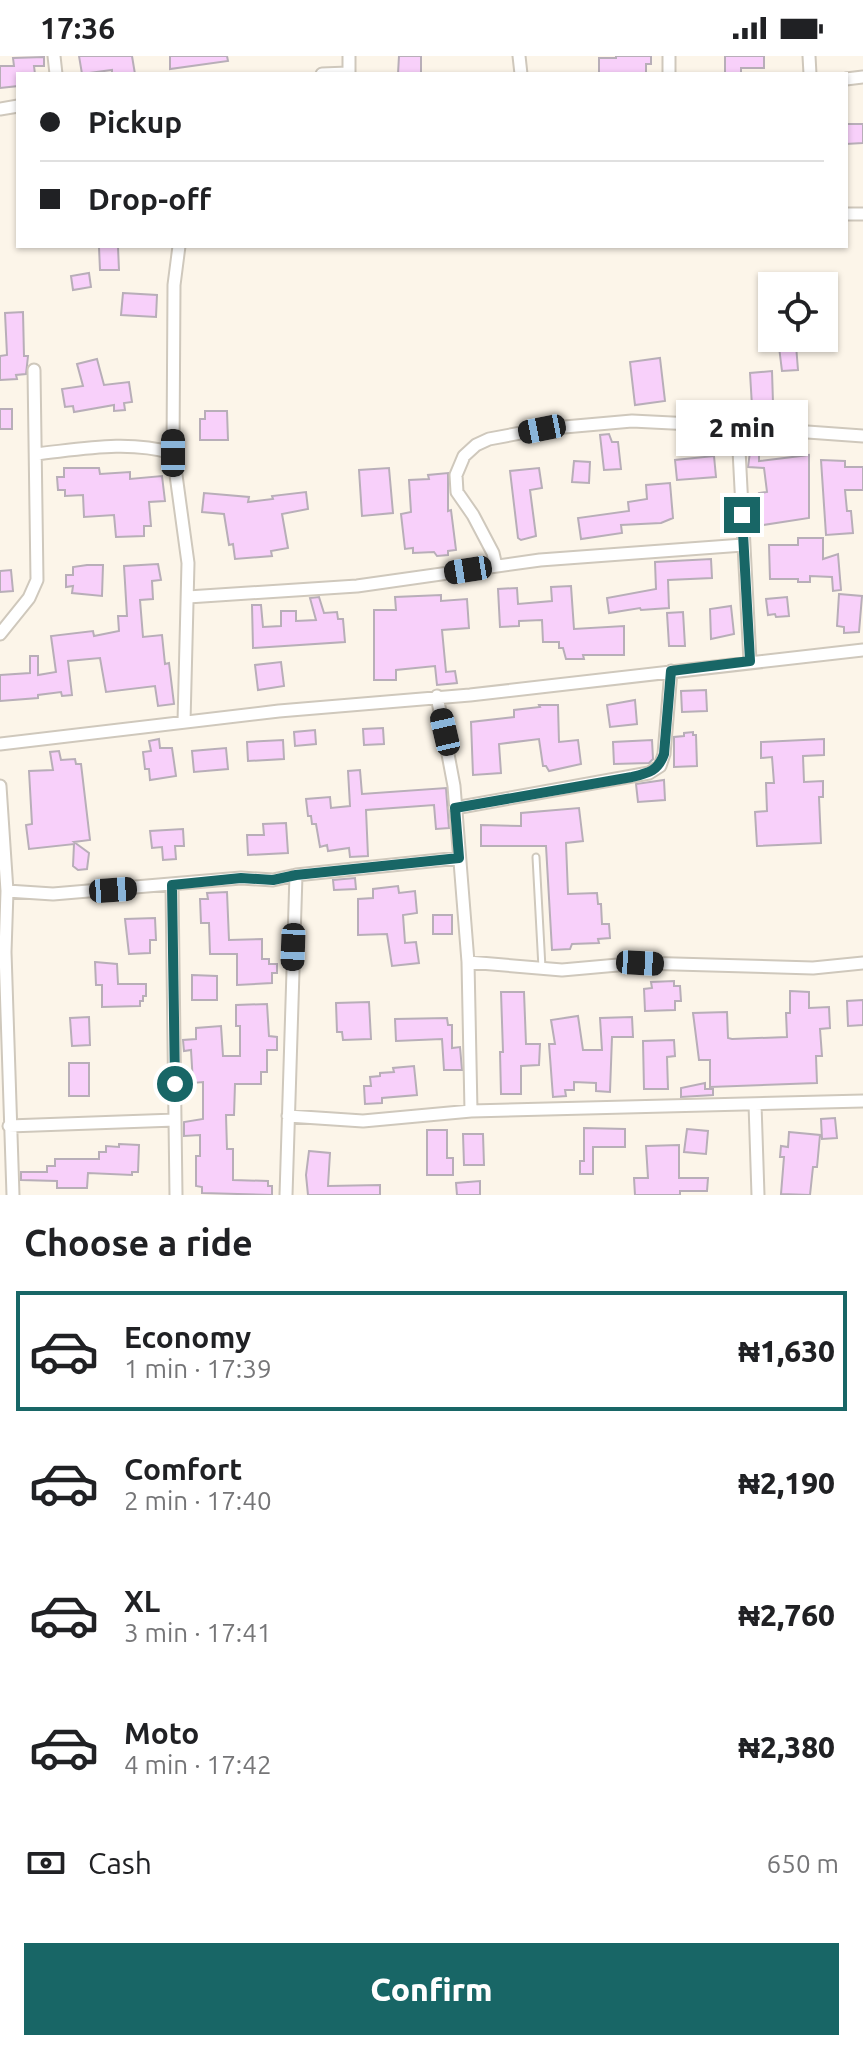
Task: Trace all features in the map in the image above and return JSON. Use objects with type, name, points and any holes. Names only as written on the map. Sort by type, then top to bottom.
[{"type":"street","points":[[179,248],[174,285],[173,453],[188,563],[184,722]]},
{"type":"street","points":[[0,634],[29,598],[37,580],[34,370]]},
{"type":"street","points":[[496,566],[493,553],[473,515],[457,492],[456,475],[464,456],[489,439],[542,429],[632,421],[712,425],[738,431],[766,429],[863,436]]},
{"type":"street","points":[[738,431],[750,661]]},
{"type":"street","points":[[36,454],[128,445],[149,446],[173,453]]},
{"type":"street","points":[[188,597],[357,586],[540,560],[743,545]]},
{"type":"street","points":[[0,744],[863,650]]},
{"type":"street","points":[[455,808],[649,773],[660,766],[664,754],[671,671]]},
{"type":"street","points":[[437,696],[449,755],[468,962],[471,1111]]},
{"type":"street","points":[[0,786],[7,891],[5,952],[13,1195]]},
{"type":"street","points":[[7,891],[53,894],[241,878],[273,880],[459,858]]},
{"type":"street","points":[[286,1195],[296,875]]},
{"type":"street","points":[[172,885],[176,1195]]},
{"type":"street","points":[[468,962],[542,969],[640,963],[813,968],[863,963]]},
{"type":"street","points":[[288,1116],[363,1121],[471,1111],[863,1101]]},
{"type":"street","points":[[755,1104],[758,1195]]},
{"type":"street","points":[[9,1126],[175,1120]]},
{"type":"lane","points":[[536,857],[542,969]]},
{"type":"building","points":[[79,56],[132,56],[135,72],[112,70],[82,72]]},
{"type":"building","points":[[170,56],[227,56],[228,61],[170,69]]},
{"type":"building","points":[[399,56],[421,56],[421,72],[398,72]]},
{"type":"building","points":[[651,56],[651,64],[646,64],[646,72],[599,72],[599,58]]},
{"type":"building","points":[[725,56],[764,56],[764,68],[725,72]]},
{"type":"building","points":[[44,57],[44,66],[34,66],[35,72],[16,72],[16,86],[0,88],[0,66],[14,66],[13,58]]},
{"type":"building","points":[[848,124],[863,124],[863,143],[848,144]]},
{"type":"building","points":[[99,248],[118,248],[119,270],[100,270]]},
{"type":"building","points":[[89,273],[91,287],[73,290],[71,276]]},
{"type":"building","points":[[123,293],[157,295],[156,317],[121,315]]},
{"type":"building","points":[[23,312],[24,356],[28,356],[26,374],[16,375],[17,379],[0,380],[0,356],[7,355],[5,313]]},
{"type":"building","points":[[780,352],[797,352],[798,370],[782,371]]},
{"type":"building","points":[[660,358],[665,401],[635,405],[630,362]]},
{"type":"building","points":[[97,359],[104,385],[129,382],[132,402],[124,403],[125,410],[114,411],[114,405],[74,412],[73,406],[65,407],[62,389],[83,386],[77,364]]},
{"type":"building","points":[[772,371],[773,403],[752,406],[750,373]]},
{"type":"building","points":[[0,409],[12,409],[12,429],[0,429]]},
{"type":"building","points":[[205,411],[227,411],[228,440],[200,440],[200,419],[205,419]]},
{"type":"building","points":[[609,434],[612,442],[618,442],[621,469],[604,470],[600,435]]},
{"type":"building","points":[[750,452],[759,452],[759,461],[809,455],[809,518],[763,525],[759,493],[767,492],[764,468],[748,467]]},
{"type":"building","points":[[714,456],[716,477],[677,480],[675,460]]},
{"type":"building","points":[[821,460],[845,461],[845,467],[863,467],[863,490],[845,490],[853,533],[826,535]]},
{"type":"building","points":[[574,461],[590,462],[589,483],[572,482]]},
{"type":"building","points":[[64,468],[99,468],[100,474],[130,472],[130,479],[162,476],[165,501],[149,502],[151,526],[144,526],[144,536],[116,537],[114,515],[84,517],[83,495],[65,496],[65,490],[58,490],[57,477],[64,477]]},
{"type":"building","points":[[389,468],[393,513],[362,516],[359,470]]},
{"type":"building","points":[[539,468],[542,488],[530,490],[536,536],[521,540],[518,538],[510,471]]},
{"type":"building","points":[[448,473],[448,511],[451,510],[456,550],[437,556],[434,552],[413,553],[413,548],[405,549],[401,514],[411,512],[409,480],[429,479],[428,475]]},
{"type":"building","points":[[670,483],[673,518],[661,523],[621,525],[622,533],[581,539],[578,518],[629,511],[628,502],[647,499],[646,485]]},
{"type":"building","points":[[306,492],[308,509],[282,514],[288,548],[271,551],[272,556],[235,559],[233,544],[229,545],[224,514],[202,512],[204,493],[249,497],[248,502]]},
{"type":"building","points":[[798,538],[823,538],[823,559],[838,554],[841,590],[833,591],[832,577],[810,576],[810,582],[770,579],[769,545],[798,545]]},
{"type":"building","points":[[711,559],[712,578],[668,580],[669,608],[640,608],[609,613],[607,598],[656,589],[655,562]]},
{"type":"building","points":[[158,564],[161,580],[152,581],[153,599],[140,600],[143,637],[162,635],[174,704],[158,706],[155,686],[106,692],[100,658],[68,661],[72,695],[62,696],[61,692],[38,695],[38,698],[0,701],[0,675],[30,673],[30,656],[38,656],[38,675],[56,672],[51,636],[93,631],[94,636],[119,631],[118,616],[127,616],[124,566]]},
{"type":"building","points":[[103,565],[102,596],[72,593],[73,586],[66,587],[66,575],[73,575],[73,567]]},
{"type":"building","points":[[11,570],[13,591],[0,592],[0,571]]},
{"type":"building","points":[[571,586],[574,629],[624,626],[624,655],[583,655],[584,659],[566,659],[559,642],[543,642],[542,620],[519,621],[519,626],[500,627],[498,589],[517,588],[518,604],[552,601],[551,587]]},
{"type":"building","points":[[839,594],[862,596],[859,632],[844,633],[844,627],[837,626]]},
{"type":"building","points":[[441,595],[441,601],[467,599],[469,628],[442,630],[446,672],[455,671],[457,683],[437,685],[435,666],[396,670],[396,680],[374,680],[374,610],[396,610],[395,597]]},
{"type":"building","points":[[319,597],[324,613],[337,612],[338,619],[343,619],[345,642],[253,648],[252,605],[261,605],[263,627],[281,626],[281,611],[296,611],[296,621],[316,620],[310,598]]},
{"type":"building","points":[[787,597],[789,616],[768,615],[766,599]]},
{"type":"building","points":[[731,606],[734,634],[711,639],[710,609]]},
{"type":"building","points":[[683,612],[685,646],[669,646],[667,613]]},
{"type":"building","points":[[281,662],[284,686],[258,690],[255,665]]},
{"type":"building","points":[[706,690],[707,711],[682,712],[681,691]]},
{"type":"building","points":[[635,700],[637,724],[610,727],[607,705]]},
{"type":"building","points":[[558,705],[559,742],[578,740],[581,764],[549,771],[543,766],[539,739],[499,744],[501,773],[473,775],[471,722],[514,717],[514,710]]},
{"type":"building","points":[[383,728],[384,744],[364,745],[363,729]]},
{"type":"building","points":[[315,730],[316,744],[295,746],[294,732]]},
{"type":"building","points":[[693,732],[696,735],[697,766],[674,767],[674,737]]},
{"type":"building","points":[[159,739],[160,748],[172,748],[176,776],[150,780],[143,752],[151,751],[149,741]]},
{"type":"building","points":[[824,739],[824,755],[803,756],[804,782],[823,781],[823,797],[819,797],[821,843],[757,846],[755,812],[767,811],[766,783],[774,783],[772,757],[761,758],[761,742]]},
{"type":"building","points":[[283,740],[284,759],[248,761],[247,742]]},
{"type":"building","points":[[652,740],[653,759],[649,763],[614,764],[613,742]]},
{"type":"building","points":[[226,748],[228,769],[194,772],[192,751]]},
{"type":"building","points":[[59,751],[61,760],[75,759],[76,764],[81,764],[90,840],[74,842],[89,853],[87,869],[78,870],[73,866],[74,844],[29,849],[26,825],[32,824],[29,771],[53,770],[50,752]]},
{"type":"building","points":[[360,770],[362,794],[446,788],[449,828],[436,829],[434,805],[366,810],[368,856],[350,857],[349,848],[328,851],[327,845],[320,847],[316,824],[312,824],[311,816],[308,816],[306,799],[330,797],[331,808],[350,806],[348,771]]},
{"type":"building","points":[[664,780],[665,800],[638,802],[636,784]]},
{"type":"building","points":[[579,808],[583,841],[566,843],[568,894],[597,893],[602,924],[609,924],[610,938],[598,939],[599,943],[572,944],[570,949],[552,950],[546,846],[481,846],[481,825],[521,826],[521,813]]},
{"type":"building","points":[[286,823],[288,853],[248,855],[247,835],[264,835],[263,824]]},
{"type":"building","points":[[183,829],[184,846],[175,846],[176,859],[163,860],[162,847],[152,848],[150,831]]},
{"type":"building","points":[[355,878],[356,889],[334,890],[333,880]]},
{"type":"building","points":[[398,886],[399,893],[415,891],[417,913],[403,915],[405,943],[416,942],[419,963],[392,966],[387,934],[358,935],[358,899],[373,898],[373,889]]},
{"type":"building","points":[[227,892],[229,940],[262,939],[262,959],[269,959],[269,964],[277,964],[277,973],[272,973],[272,983],[237,985],[237,954],[210,954],[209,923],[201,923],[200,899],[208,899],[207,893]]},
{"type":"building","points":[[433,915],[452,915],[452,934],[433,934]]},
{"type":"building","points":[[155,918],[156,940],[150,940],[150,953],[129,954],[125,919]]},
{"type":"building","points":[[95,962],[117,964],[118,984],[146,984],[146,996],[140,1001],[140,1006],[102,1007],[102,985],[96,985]]},
{"type":"building","points":[[192,975],[217,976],[217,1000],[192,1000]]},
{"type":"building","points":[[674,981],[674,986],[680,986],[681,1001],[675,1001],[675,1010],[645,1011],[644,989],[652,988],[651,982]]},
{"type":"building","points":[[790,991],[809,992],[809,1008],[829,1007],[830,1028],[820,1029],[822,1056],[816,1056],[817,1083],[710,1087],[710,1060],[699,1060],[693,1013],[727,1012],[728,1038],[787,1037],[786,1013],[790,1013]]},
{"type":"building","points":[[501,992],[524,992],[526,1044],[540,1044],[539,1065],[521,1066],[521,1094],[501,1094]]},
{"type":"building","points":[[863,1000],[863,1025],[848,1026],[847,1001]]},
{"type":"building","points":[[369,1002],[371,1039],[343,1040],[342,1032],[337,1032],[336,1003]]},
{"type":"building","points":[[267,1004],[269,1036],[277,1037],[277,1050],[267,1050],[267,1072],[261,1072],[261,1084],[235,1084],[234,1115],[226,1115],[227,1149],[233,1149],[233,1180],[268,1181],[268,1186],[272,1186],[272,1195],[202,1193],[202,1187],[196,1186],[200,1135],[184,1136],[184,1122],[203,1119],[203,1082],[193,1083],[191,1050],[184,1051],[183,1040],[196,1039],[196,1028],[221,1026],[223,1056],[240,1056],[236,1005]]},
{"type":"building","points":[[578,1016],[583,1050],[602,1050],[600,1018],[632,1017],[633,1037],[612,1037],[610,1092],[596,1091],[596,1083],[574,1082],[574,1090],[565,1090],[566,1096],[553,1097],[549,1044],[555,1044],[551,1020]]},
{"type":"building","points":[[89,1017],[90,1045],[72,1046],[70,1018]]},
{"type":"building","points":[[447,1018],[448,1025],[452,1025],[452,1048],[460,1047],[462,1070],[444,1070],[442,1039],[396,1041],[395,1019]]},
{"type":"building","points":[[674,1040],[675,1056],[667,1057],[668,1089],[644,1089],[643,1041]]},
{"type":"building","points":[[69,1063],[89,1063],[89,1096],[69,1096]]},
{"type":"building","points":[[414,1066],[417,1095],[382,1098],[382,1103],[365,1104],[364,1086],[371,1086],[370,1077],[394,1072],[393,1068]]},
{"type":"building","points":[[705,1083],[705,1089],[713,1089],[713,1095],[681,1097],[681,1088]]},
{"type":"building","points":[[835,1118],[837,1138],[822,1139],[821,1119]]},
{"type":"building","points":[[584,1128],[625,1129],[625,1147],[593,1147],[593,1174],[580,1174],[580,1161],[584,1161]]},
{"type":"building","points":[[687,1129],[708,1131],[706,1154],[684,1152]]},
{"type":"building","points":[[427,1130],[447,1130],[447,1158],[453,1158],[453,1175],[427,1175]]},
{"type":"building","points":[[789,1132],[820,1135],[810,1195],[781,1194],[784,1157],[780,1157],[781,1146],[788,1147]]},
{"type":"building","points":[[463,1134],[483,1134],[484,1165],[464,1165]]},
{"type":"building","points":[[119,1144],[139,1145],[138,1172],[132,1172],[132,1175],[88,1173],[87,1188],[57,1188],[57,1181],[21,1180],[21,1172],[47,1172],[47,1166],[55,1166],[55,1159],[99,1159],[99,1152],[106,1152],[106,1146],[119,1147]]},
{"type":"building","points":[[679,1145],[679,1178],[708,1178],[707,1191],[680,1191],[680,1195],[635,1195],[634,1178],[648,1178],[646,1146]]},
{"type":"building","points":[[309,1151],[330,1153],[328,1186],[380,1185],[380,1195],[308,1195],[306,1175]]},
{"type":"building","points":[[480,1181],[480,1195],[457,1195],[456,1183]]},
{"type":"route","points":[[175,1084],[172,885],[241,878],[273,880],[459,858],[455,808],[632,777],[649,773],[660,766],[664,754],[671,671],[750,661],[742,515]]}]
